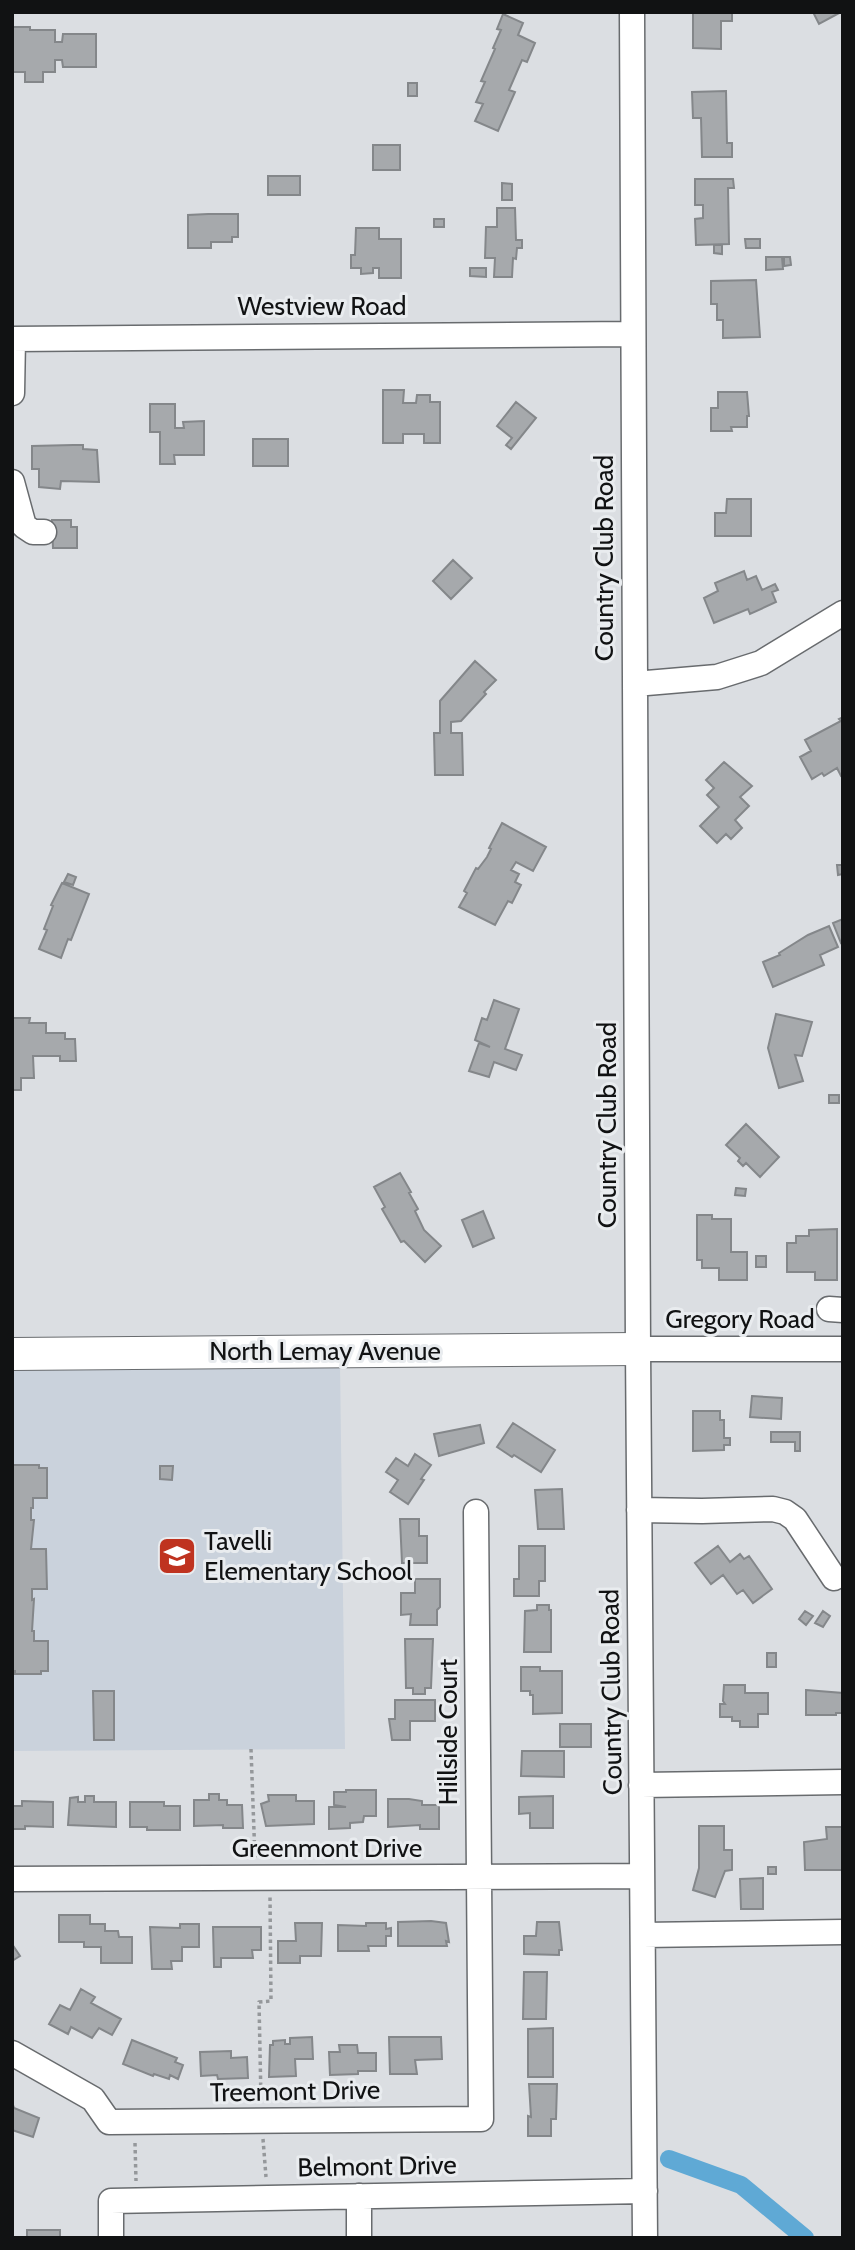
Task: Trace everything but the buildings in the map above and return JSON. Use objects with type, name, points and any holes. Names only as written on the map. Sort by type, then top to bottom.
[{"type":"main road","name":"North Lemay Avenue","points":[[12,1353],[638,1349]]},
{"type":"street","name":"Country Club Road","points":[[632,12],[645,2238]]},
{"type":"street","name":"Westview Road","points":[[13,339],[633,334]]},
{"type":"street","points":[[12,393],[13,339]]},
{"type":"street","points":[[12,482],[24,526],[33,532],[44,532]]},
{"type":"street","points":[[635,684],[717,677],[761,663],[843,613]]},
{"type":"street","name":"Gregory Road","points":[[638,1349],[843,1349]]},
{"type":"street","points":[[639,1510],[773,1509],[785,1512],[795,1520],[834,1578]]},
{"type":"street","name":"Hillside Court","points":[[476,1512],[481,2119]]},
{"type":"street","points":[[641,1785],[843,1782]]},
{"type":"street","name":"Greenmont Drive","points":[[12,1879],[642,1876]]},
{"type":"street","points":[[643,1936],[843,1932]]},
{"type":"street","points":[[12,2053],[93,2099],[122,2122]]},
{"type":"street","name":"Treemont Drive","points":[[122,2122],[481,2119]]},
{"type":"street","name":"Belmont Drive","points":[[111,2238],[111,2201],[645,2190]]},
{"type":"street","points":[[359,2196],[359,2238]]},
{"type":"path","points":[[251,1749],[255,1861],[270,1878],[271,2001],[259,2002],[261,2122],[267,2178],[280,2198]]},
{"type":"path","points":[[122,2122],[136,2200]]},
{"type":"shaded area","name":"Tavelli Elementary School","points":[[12,1363],[340,1364],[345,1749],[12,1751]]},
{"type":"waterway","points":[[669,2159],[741,2185],[805,2238]]},
{"type":"place","name":"Tavelli Elementary School","points":[[177,1556]]}]
